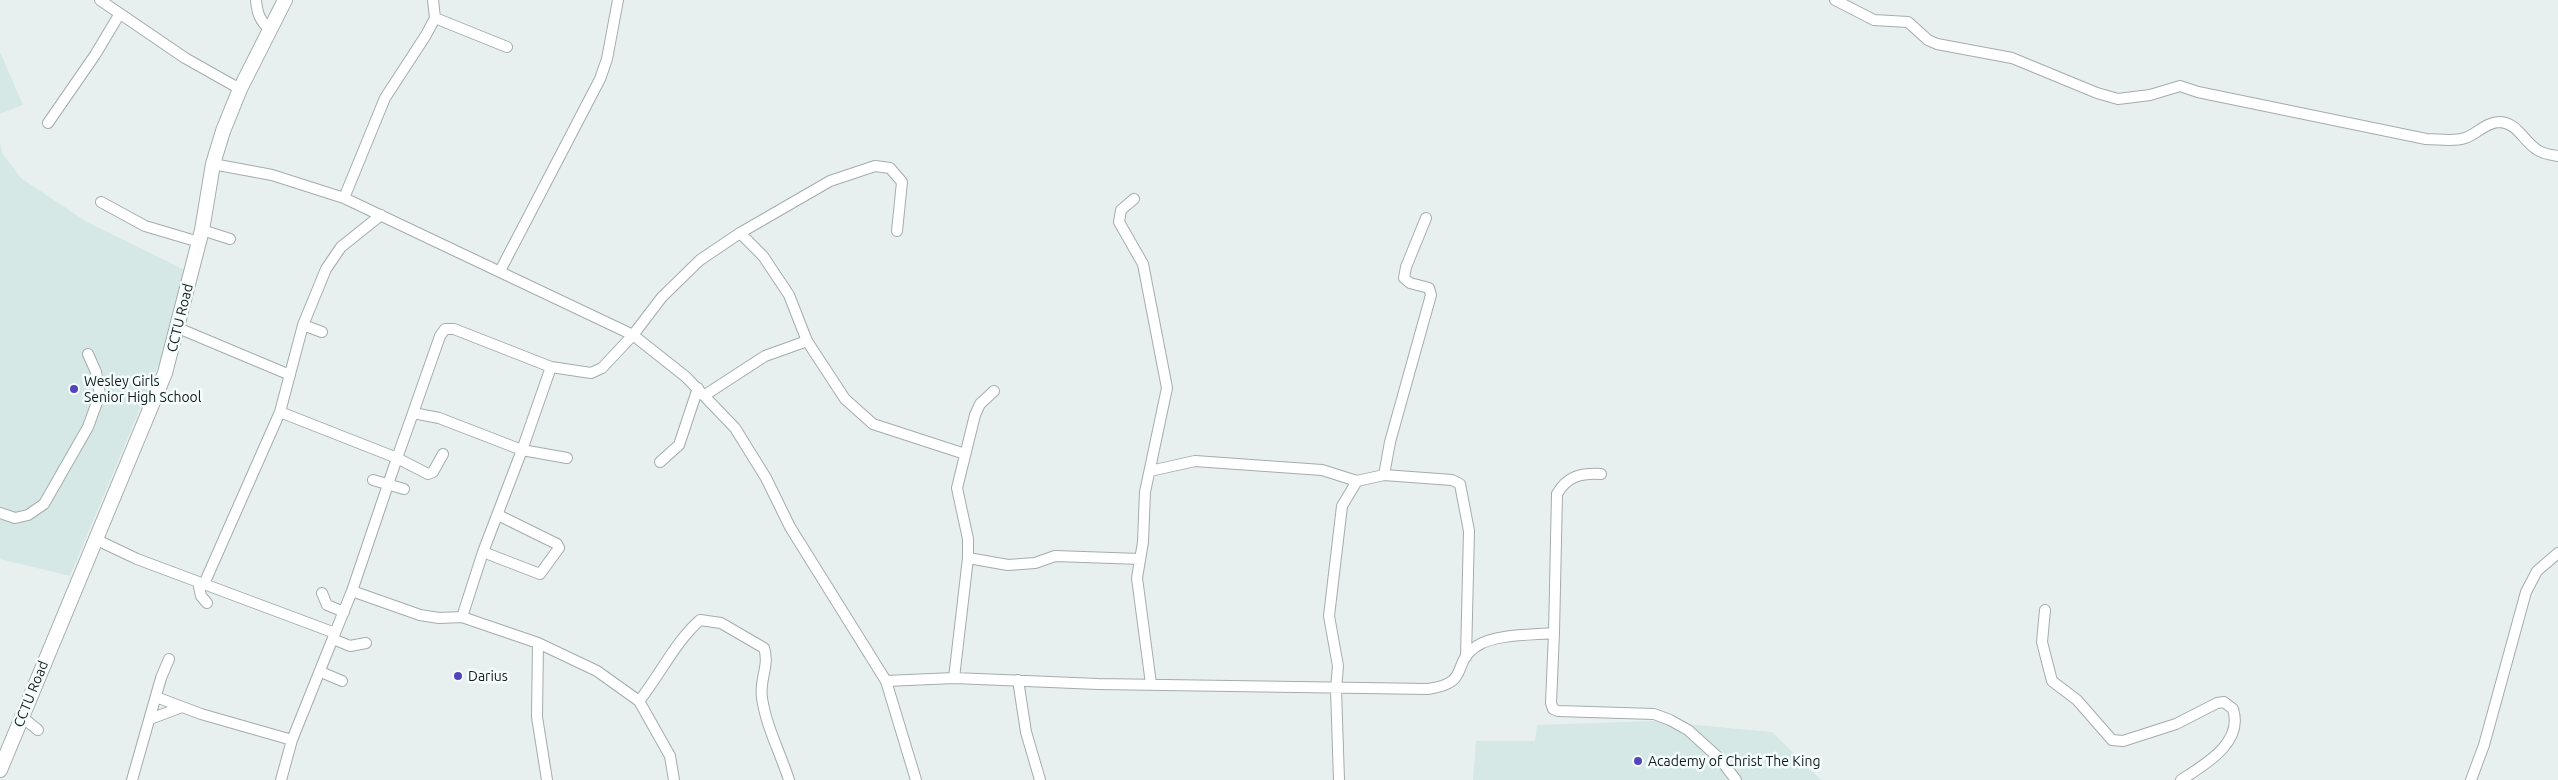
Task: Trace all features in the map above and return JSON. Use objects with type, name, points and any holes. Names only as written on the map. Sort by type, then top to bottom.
[{"type":"street","points":[[100,0],[119,15],[185,58],[240,89]]},
{"type":"street","points":[[256,0],[257,14],[262,23],[270,30]]},
{"type":"street","name":"CCTU Road","points":[[1,765],[165,373],[201,236],[213,164],[223,131],[240,89],[285,0]]},
{"type":"street","points":[[344,198],[385,98],[435,18],[433,0]]},
{"type":"street","points":[[500,271],[600,79],[607,59],[618,0]]},
{"type":"street","points":[[1835,0],[1874,20],[1908,22],[1928,40],[1937,44],[2012,58],[2082,87],[2118,99],[2132,99],[2180,86],[2198,92],[2426,139],[2455,140],[2466,138],[2491,123],[2501,122],[2512,126],[2538,151],[2558,156]]},
{"type":"street","points":[[48,122],[95,55],[119,15]]},
{"type":"street","points":[[435,18],[507,47]]},
{"type":"street","points":[[213,164],[272,175],[344,198],[633,335],[663,357],[702,392],[735,428],[766,478],[790,527],[886,681],[914,779]]},
{"type":"street","points":[[281,780],[292,740],[321,672],[352,591],[387,484],[440,336],[445,329],[454,329],[551,367],[591,373],[602,368],[633,335],[662,297],[700,260],[740,233],[830,181],[875,166],[890,168],[902,182],[896,230]]},
{"type":"street","points":[[1134,199],[1121,210],[1119,222],[1126,239],[1143,264],[1167,388],[1145,492],[1137,578],[1152,684]]},
{"type":"street","points":[[102,202],[145,226],[230,239]]},
{"type":"street","points":[[207,603],[201,596],[201,583],[280,412],[303,325],[326,269],[341,247],[381,215]]},
{"type":"street","points":[[1384,475],[1390,442],[1431,295],[1429,288],[1410,283],[1404,278],[1406,267],[1426,218]]},
{"type":"street","points":[[740,233],[763,256],[789,295],[807,341],[845,399],[873,424],[965,454]]},
{"type":"street","points":[[303,325],[322,332]]},
{"type":"street","points":[[178,328],[290,375]]},
{"type":"street","points":[[660,462],[679,445],[702,392],[766,356],[807,341]]},
{"type":"street","points":[[0,513],[15,518],[28,515],[44,504],[88,426],[100,394],[96,372],[88,354]]},
{"type":"street","points":[[462,617],[483,552],[551,367]]},
{"type":"street","points":[[954,678],[968,558],[968,538],[957,488],[975,415],[980,404],[994,391]]},
{"type":"street","points":[[280,412],[397,458],[428,474],[433,472],[443,454]]},
{"type":"street","points":[[413,413],[439,418],[522,450],[567,458]]},
{"type":"street","points":[[1150,471],[1195,461],[1322,470],[1357,481],[1384,475],[1452,480],[1460,484],[1469,531],[1466,656]]},
{"type":"street","points":[[1601,474],[1576,476],[1562,486],[1557,494],[1551,703],[1553,709],[1558,711],[1654,714],[1670,720],[1688,730],[1720,759],[1736,780]]},
{"type":"street","points":[[373,480],[404,489]]},
{"type":"street","points":[[1339,780],[1336,689],[1338,666],[1329,616],[1342,506],[1357,481]]},
{"type":"street","points":[[483,552],[540,574],[558,552],[557,544],[498,515]]},
{"type":"street","points":[[95,540],[136,559],[334,636],[350,646],[366,643]]},
{"type":"street","points":[[2471,780],[2484,745],[2526,592],[2537,571],[2558,552]]},
{"type":"street","points":[[968,558],[1008,564],[1034,563],[1055,556],[1140,559]]},
{"type":"street","points":[[352,591],[420,615],[439,618],[462,617],[538,643],[597,671],[639,701],[670,756],[674,780]]},
{"type":"street","points":[[322,593],[327,605],[344,612]]},
{"type":"street","points":[[2045,610],[2042,642],[2052,681],[2077,700],[2112,740],[2122,741],[2176,724],[2217,703],[2224,702],[2233,709],[2235,725],[2226,743],[2212,760],[2181,780]]},
{"type":"street","points":[[639,701],[652,685],[687,632],[700,620],[721,624],[764,648],[768,657],[761,687],[762,698],[771,732],[789,780]]},
{"type":"street","points":[[886,681],[954,678],[1336,689],[1428,689],[1445,687],[1454,682],[1466,656],[1476,646],[1492,640],[1554,633]]},
{"type":"street","points":[[538,643],[537,717],[547,780]]},
{"type":"street","points":[[132,780],[156,696],[169,659]]},
{"type":"street","points":[[321,672],[342,681]]},
{"type":"street","points":[[1018,680],[1026,732],[1040,780]]},
{"type":"street","points":[[156,696],[182,707],[292,740]]},
{"type":"street","points":[[150,719],[182,707]]},
{"type":"street","points":[[22,717],[38,730]]},
{"type":"shaded area","points":[[0,52],[23,105],[0,114]]},
{"type":"shaded area","name":"Wesley Girls Senior High School","points":[[0,142],[2,153],[21,178],[87,222],[185,270],[162,356],[70,576],[0,559]]},
{"type":"shaded area","name":"Academy of Christ The King","points":[[1653,721],[1772,732],[1821,780],[1473,780],[1476,741],[1535,741],[1537,725]]},
{"type":"place","name":"Wesley Girls Senior High School","points":[[74,389]]},
{"type":"place","name":"Darius","points":[[458,676]]},
{"type":"place","name":"Academy of Christ The King","points":[[1638,761]]}]
